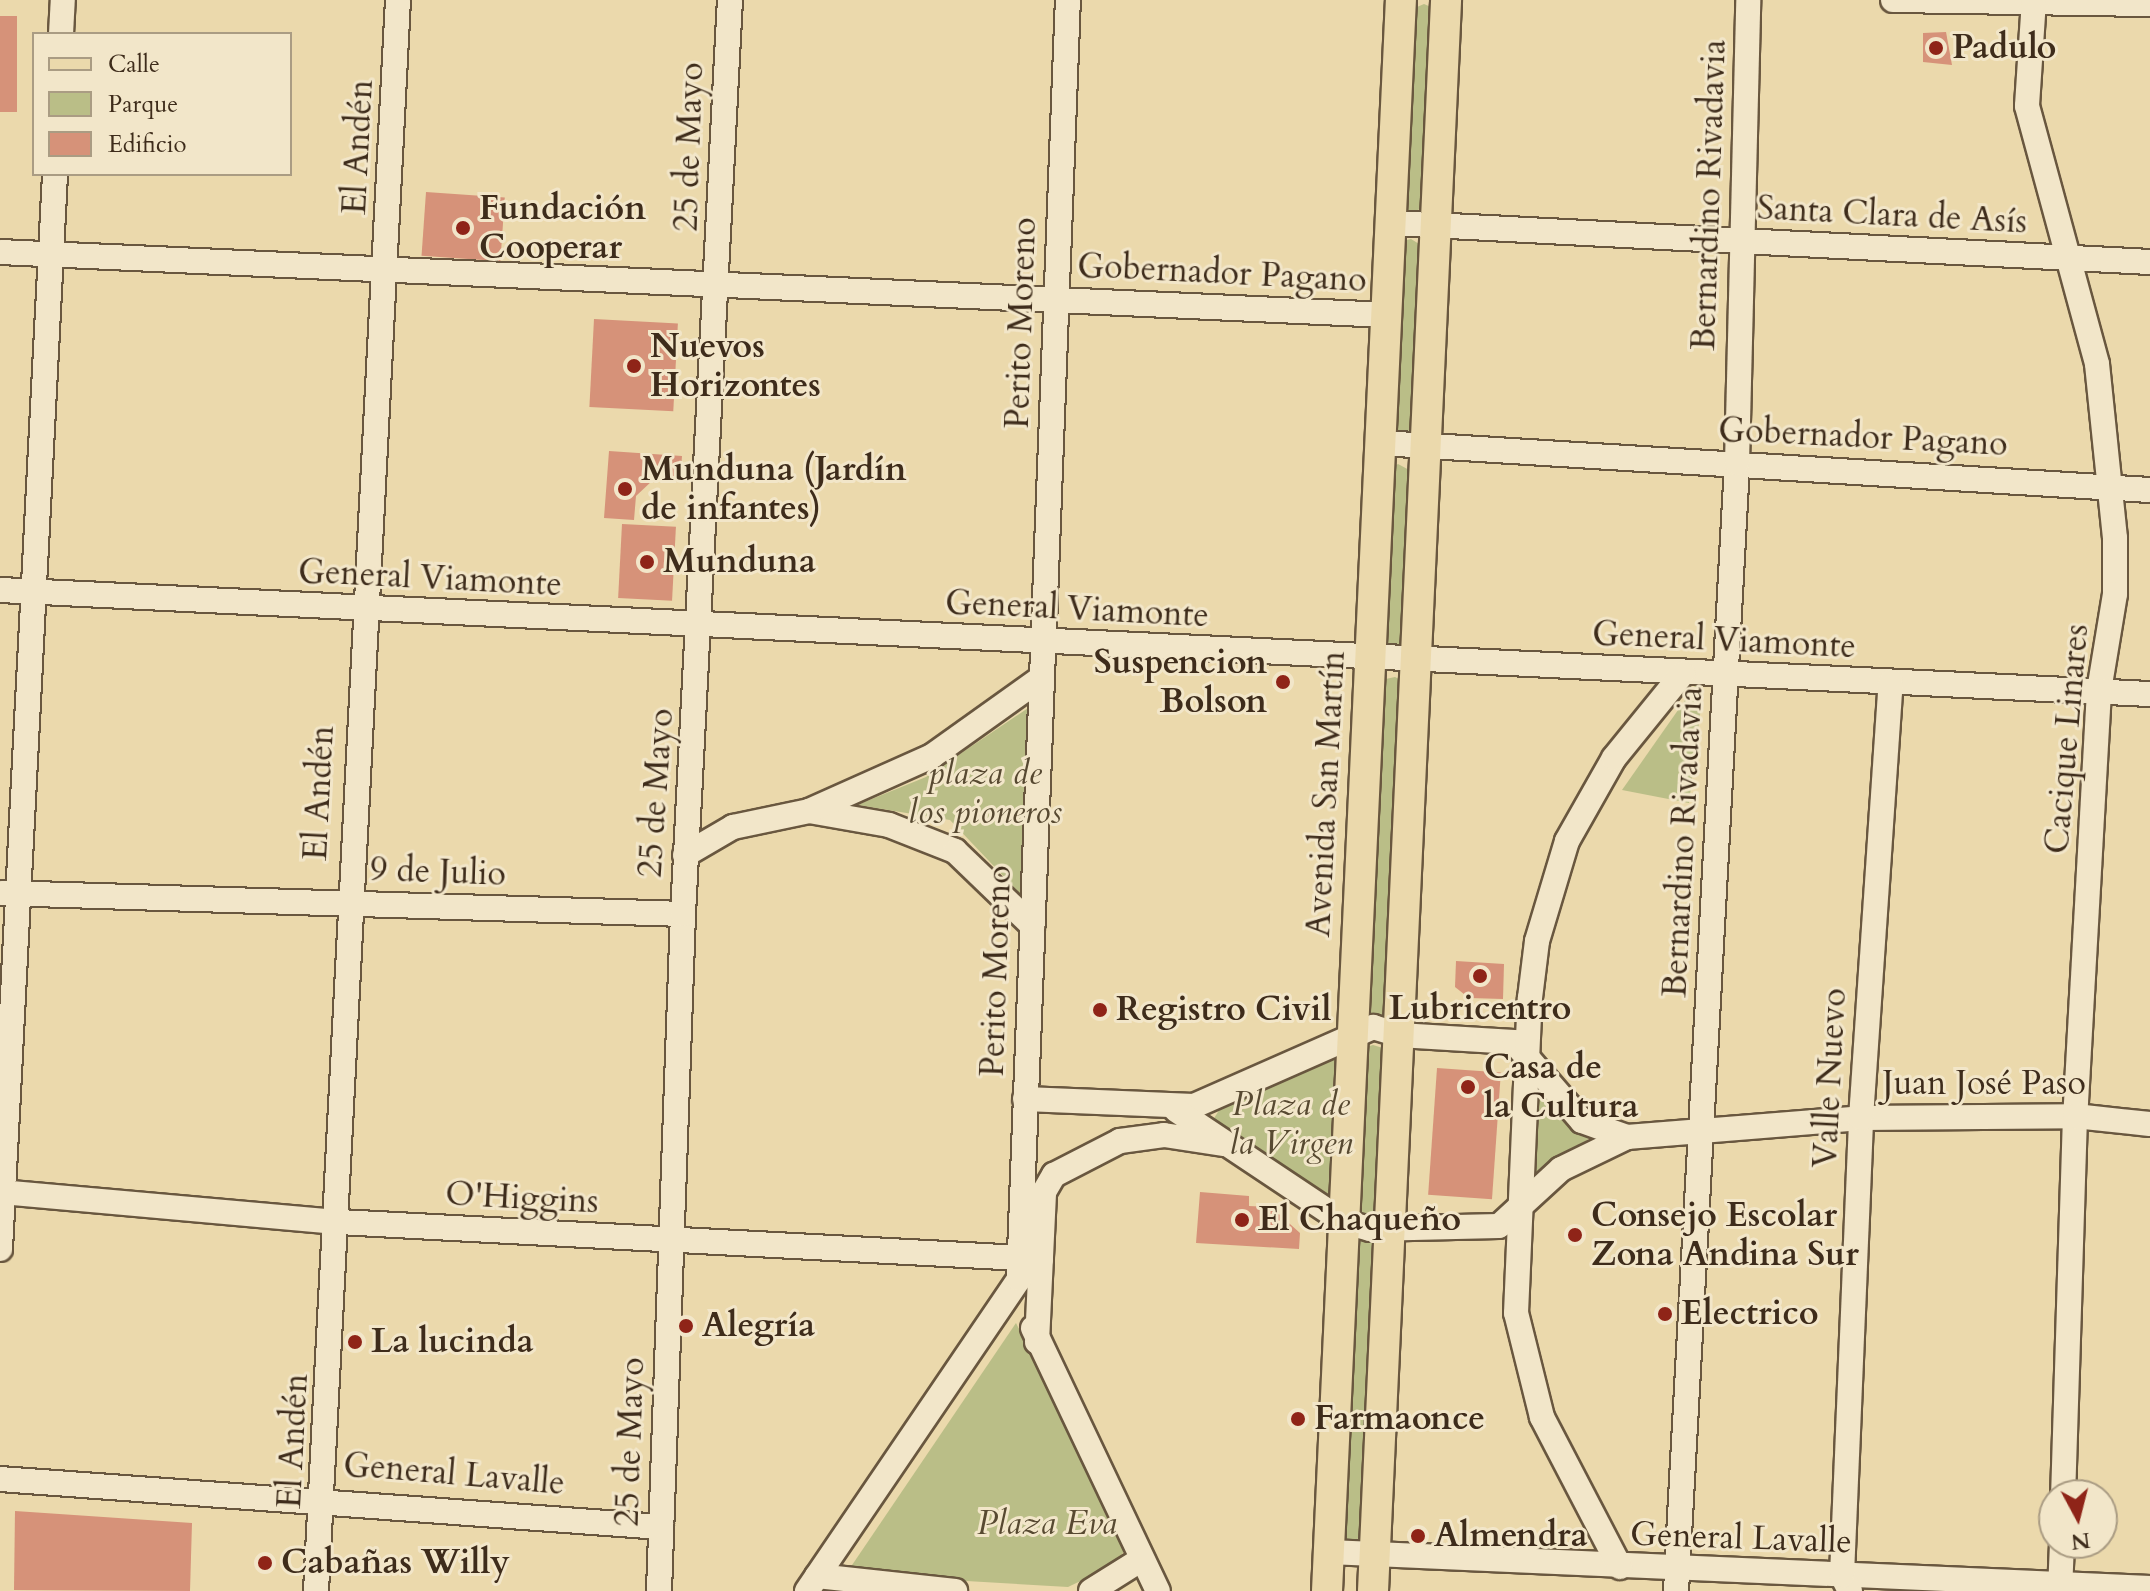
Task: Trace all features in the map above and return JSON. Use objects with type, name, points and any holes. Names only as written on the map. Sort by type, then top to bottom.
[{"type":"main road","name":"Avenida San Martín","points":[[1327,1591],[1401,0]]},
{"type":"main road","points":[[1373,1591],[1446,0]]},
{"type":"street","points":[[61,32],[63,0]]},
{"type":"street","name":"El Andén","points":[[316,1591],[339,1222],[346,903],[386,269],[398,0]]},
{"type":"street","name":"25 de Mayo","points":[[659,1591],[685,855],[701,629],[730,0]]},
{"type":"street","name":"Perito Moreno","points":[[1026,1265],[1025,1099],[1068,0]]},
{"type":"street","name":"Bernardino Rivadavia","points":[[1676,1580],[1737,463],[1748,0]]},
{"type":"street","points":[[1893,0],[2150,4]]},
{"type":"street","name":"Cacique Linares","points":[[2034,2],[2027,106],[2097,364],[2113,486],[2115,594],[2099,691],[2075,1116],[2064,1479]]},
{"type":"street","points":[[0,1249],[8,893],[37,592],[55,176]]},
{"type":"street","name":"Santa Clara de Asís","points":[[1391,223],[2150,262]]},
{"type":"street","name":"Gobernador Pagano","points":[[0,252],[1387,315]]},
{"type":"street","name":"Gobernador Pagano","points":[[1381,443],[2150,490]]},
{"type":"street","name":"General Viamonte","points":[[0,590],[701,629],[1043,639],[1370,659],[2150,694]]},
{"type":"street","points":[[1620,1567],[1559,1455],[1526,1366],[1516,1313],[1516,1214],[1527,1050],[1537,941],[1567,841],[1614,758],[1683,673]]},
{"type":"street","points":[[685,855],[733,827],[809,811],[974,733],[1040,679]]},
{"type":"street","name":"Valle Nuevo","points":[[1846,1583],[1861,1118],[1891,682]]},
{"type":"street","points":[[809,811],[889,825],[955,851],[1032,925]]},
{"type":"street","name":"9 de Julio","points":[[8,893],[683,914]]},
{"type":"street","name":"Juan José Paso","points":[[1025,1099],[1176,1110],[1211,1102],[1353,1033],[1373,1027],[1399,1035],[1499,1039],[1527,1050],[1582,1121],[1627,1137],[1701,1136],[1861,1118],[2075,1116],[2150,1124]]},
{"type":"street","name":"Juan José Paso","points":[[1176,1110],[1235,1146],[1344,1222],[1360,1229],[1390,1225],[1491,1227],[1516,1214],[1561,1169],[1627,1137]]},
{"type":"street","points":[[812,1583],[1026,1265],[1044,1192],[1084,1155],[1164,1135],[1235,1146]]},
{"type":"street","name":"O'Higgins","points":[[1,1192],[339,1222],[1026,1265]]},
{"type":"street","points":[[1026,1265],[1037,1342],[1158,1591]]},
{"type":"street","name":"General Lavalle","points":[[0,1479],[324,1497],[661,1527]]},
{"type":"street","name":"General Lavalle","points":[[1329,1552],[1620,1567],[1676,1580],[2150,1588]]},
{"type":"street","points":[[1091,1591],[1142,1559]]},
{"type":"street","points":[[2060,1588],[2061,1559]]},
{"type":"street","points":[[812,1583],[955,1591]]},
{"type":"green space","points":[[1424,4],[1431,7],[1426,207],[1412,212],[1404,210],[1410,10]]},
{"type":"green space","points":[[1411,239],[1424,247],[1413,433],[1406,437],[1391,430],[1403,241]]},
{"type":"green space","points":[[1398,464],[1413,472],[1406,645],[1392,651],[1379,638],[1390,469]]},
{"type":"green space","points":[[1395,677],[1401,680],[1393,1019],[1368,1020],[1381,680]]},
{"type":"green space","points":[[1697,683],[1703,691],[1689,803],[1622,790]]},
{"type":"green space","name":"plaza de los pioneros","points":[[1031,706],[1026,900],[950,820],[857,805],[926,777]]},
{"type":"green space","points":[[1373,1045],[1386,1049],[1375,1216],[1368,1217],[1359,1216],[1366,1047]]},
{"type":"green space","name":"Plaza de la Virgen","points":[[1328,1053],[1339,1056],[1333,1201],[1213,1120],[1221,1107]]},
{"type":"green space","points":[[1536,1080],[1591,1137],[1530,1185]]},
{"type":"green space","points":[[1379,1236],[1363,1537],[1348,1542],[1339,1538],[1357,1238]]},
{"type":"green space","name":"Plaza Eva","points":[[1016,1323],[1127,1546],[1116,1564],[1068,1587],[846,1574]]},
{"type":"building","points":[[0,16],[17,16],[17,112],[0,112]]},
{"type":"building","name":"Padulo","points":[[1946,32],[1952,65],[1923,62],[1923,33]]},
{"type":"building","name":"Fundación Cooperar","points":[[426,192],[505,198],[500,261],[422,256]]},
{"type":"building","name":"Nuevos Horizontes","points":[[594,319],[678,323],[673,411],[589,407]]},
{"type":"building","name":"Munduna (Jardín de infantes)","points":[[609,451],[682,456],[680,482],[653,480],[636,496],[634,520],[604,518]]},
{"type":"building","name":"Munduna","points":[[622,524],[676,527],[672,601],[618,598]]},
{"type":"building","name":"Lubricentro","points":[[1456,961],[1504,964],[1503,999],[1469,998],[1455,987]]},
{"type":"building","points":[[1437,1068],[1501,1072],[1492,1199],[1428,1195]]},
{"type":"building","name":"El Chaqueño","points":[[1200,1192],[1249,1196],[1249,1206],[1271,1207],[1300,1233],[1299,1249],[1196,1243]]},
{"type":"building","points":[[15,1511],[192,1523],[190,1591],[14,1590]]},
{"type":"place","name":"Padulo","points":[[1936,48]]},
{"type":"place","name":"Fundación Cooperar","points":[[463,228]]},
{"type":"place","name":"Nuevos Horizontes","points":[[634,366]]},
{"type":"place","name":"Munduna (Jardín de infantes)","points":[[625,489]]},
{"type":"place","name":"Munduna","points":[[647,562]]},
{"type":"place","name":"Suspencion Bolson","points":[[1283,682]]},
{"type":"place","name":"Lubricentro","points":[[1480,976]]},
{"type":"place","name":"Registro Civil","points":[[1100,1010]]},
{"type":"place","name":"Casa de la Cultura","points":[[1468,1087]]},
{"type":"place","name":"El Chaqueño","points":[[1242,1220]]},
{"type":"place","name":"Consejo Escolar Zona Andina Sur","points":[[1575,1235]]},
{"type":"place","name":"Electrico","points":[[1665,1314]]},
{"type":"place","name":"Alegría","points":[[686,1326]]},
{"type":"place","name":"La lucinda","points":[[355,1342]]},
{"type":"place","name":"Farmaonce","points":[[1298,1419]]},
{"type":"place","name":"Almendra","points":[[1418,1536]]},
{"type":"place","name":"Cabañas Willy","points":[[265,1563]]}]
